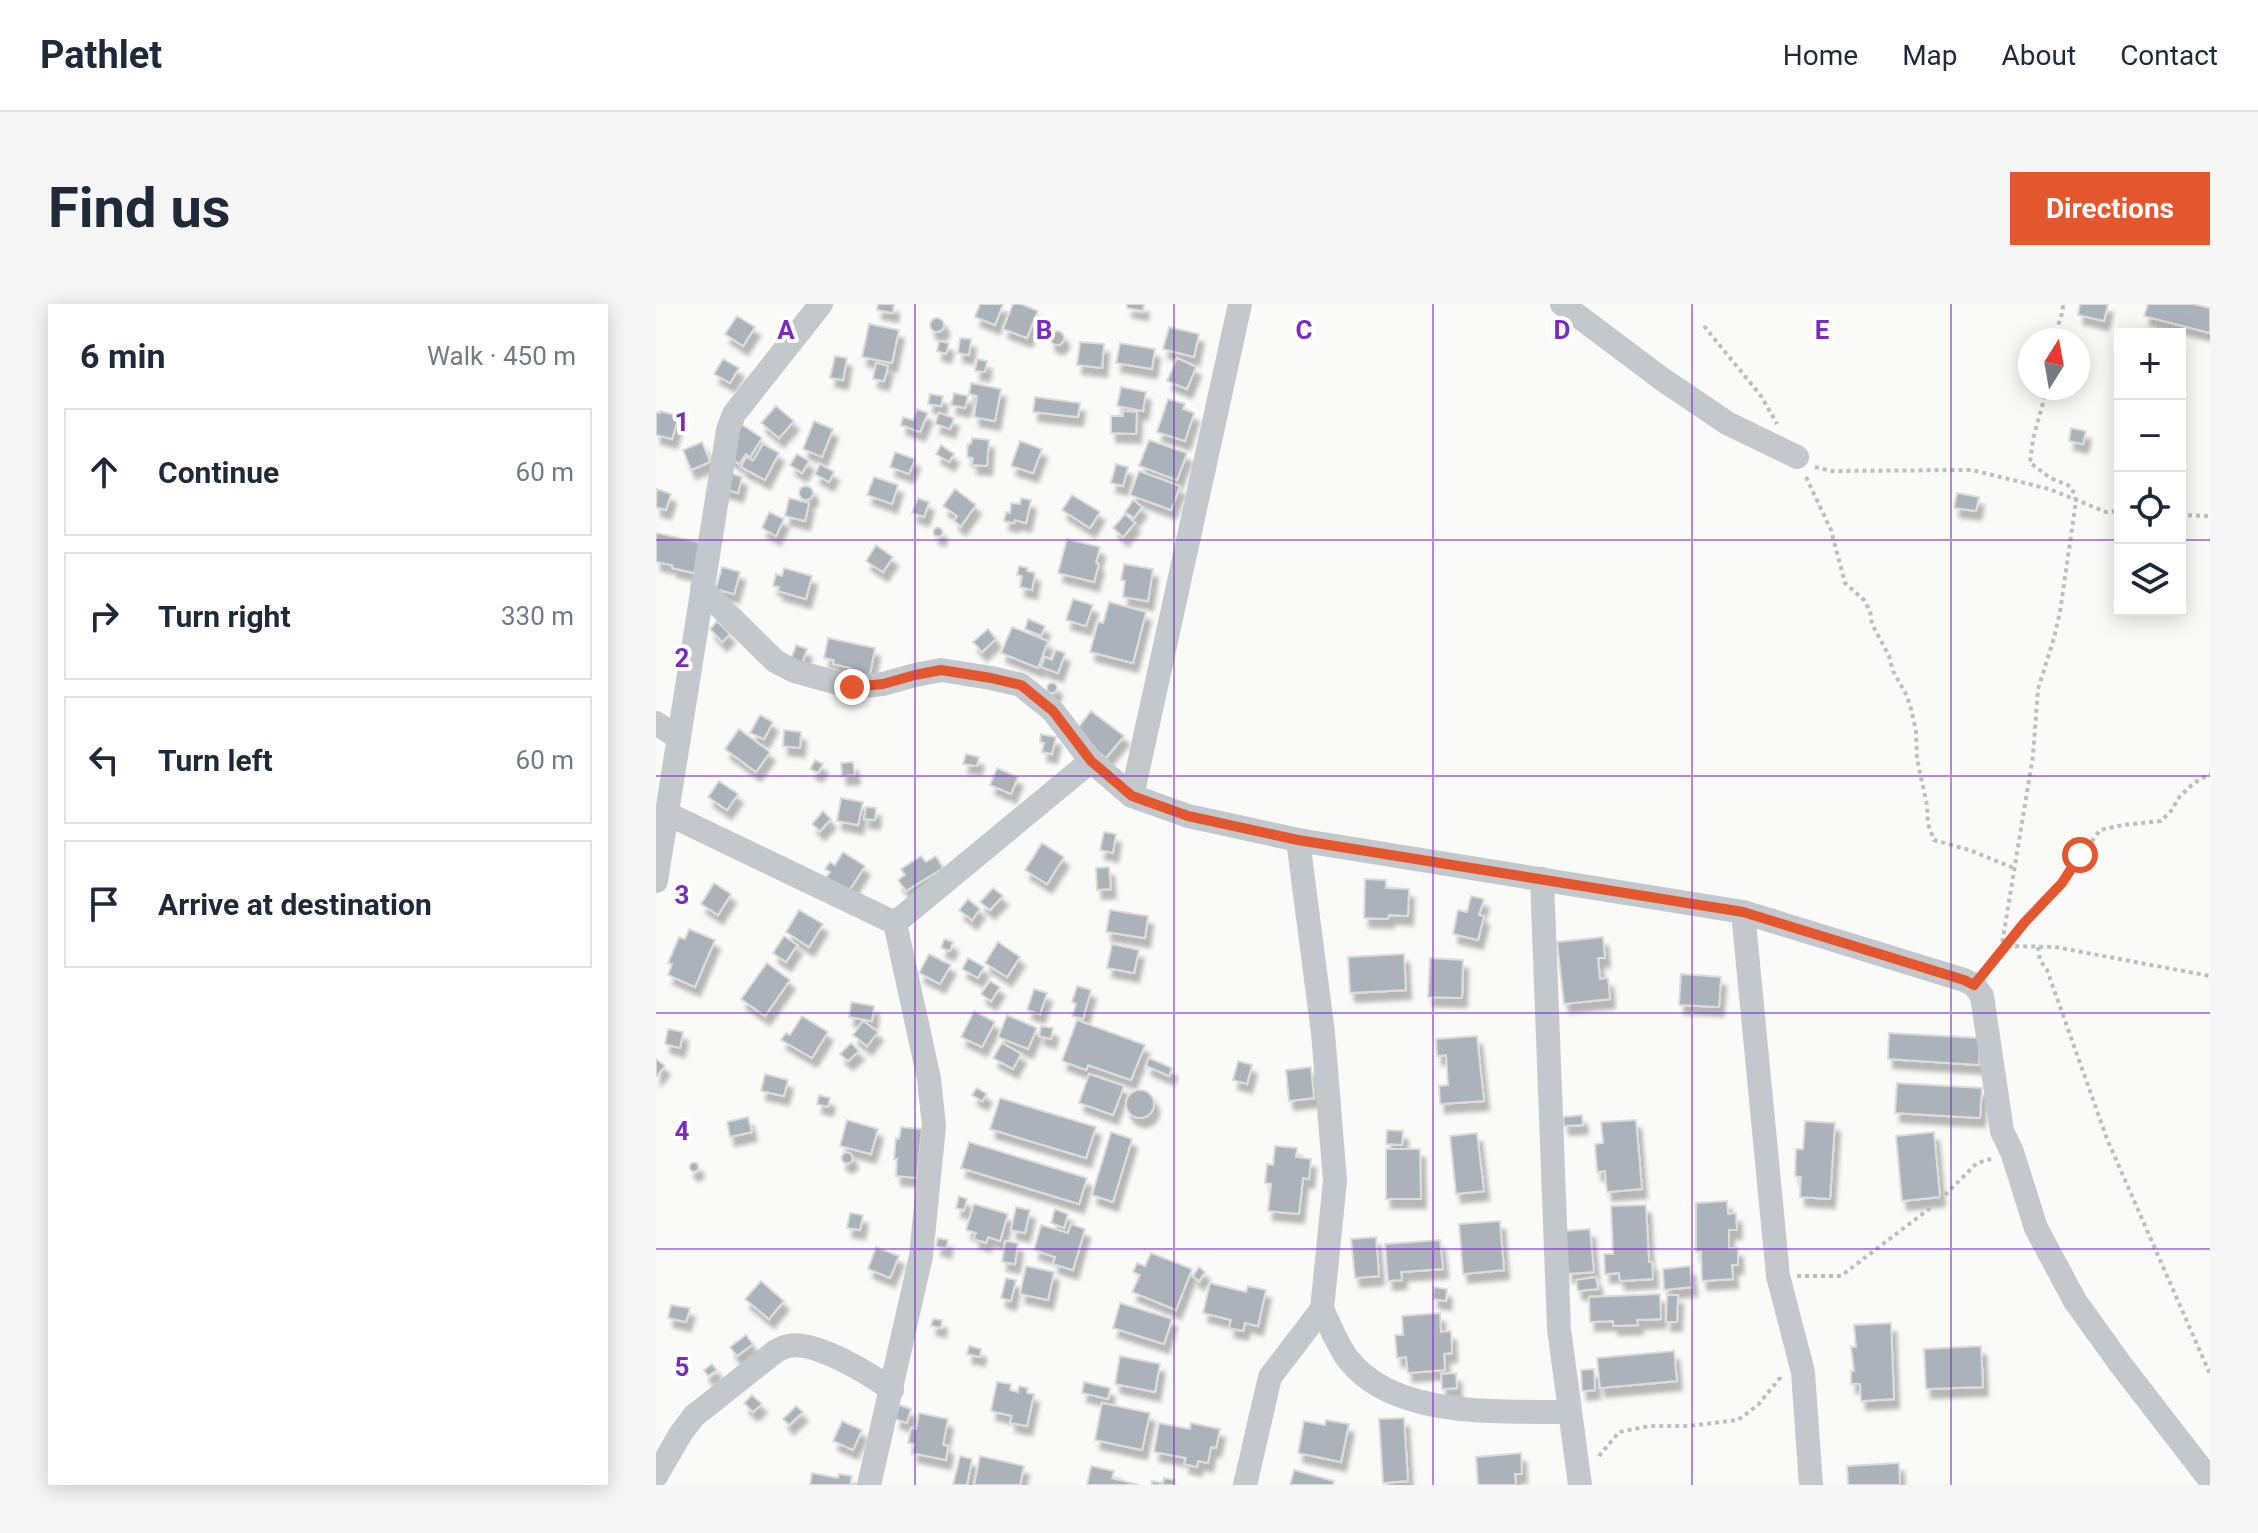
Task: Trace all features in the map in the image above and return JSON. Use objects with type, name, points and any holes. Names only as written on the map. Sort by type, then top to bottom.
[{"type":"street","points":[[656,881],[728,430],[734,414],[821,304]]},
{"type":"street","points":[[1132,796],[1240,304]]},
{"type":"street","points":[[1562,304],[1727,423],[1797,457]]},
{"type":"street","points":[[702,589],[775,661],[794,671],[852,687],[883,684],[941,670],[1021,685],[1053,711],[1091,761],[1132,796],[1188,816],[1298,840],[1743,912],[1974,985],[1982,996],[2002,1131],[2012,1152],[2036,1228],[2075,1301],[2210,1480]]},
{"type":"street","points":[[656,723],[679,738]]},
{"type":"street","points":[[895,923],[1091,761]]},
{"type":"street","points":[[663,822],[895,923]]},
{"type":"street","points":[[1245,1485],[1270,1377],[1322,1309],[1335,1181],[1323,1033],[1298,840]]},
{"type":"street","points":[[1542,879],[1559,1329],[1580,1485]]},
{"type":"street","points":[[1743,912],[1778,1276],[1803,1372],[1811,1485]]},
{"type":"street","points":[[869,1485],[921,1256],[934,1126],[929,1079],[895,923]]},
{"type":"street","points":[[1322,1309],[1347,1358],[1372,1383],[1413,1400],[1481,1411],[1569,1412]]},
{"type":"street","points":[[656,1476],[694,1416],[776,1351],[789,1345],[814,1348],[836,1357],[892,1390]]},
{"type":"path","points":[[2056,328],[2063,314],[2063,304]]},
{"type":"path","points":[[1704,326],[1761,396],[1792,452],[1807,466],[1832,471],[1972,470],[2049,489],[2106,512],[2114,511]]},
{"type":"path","points":[[2003,948],[2033,756],[2038,689],[2060,612],[2076,499],[2067,483],[2055,480],[2030,463],[2044,400]]},
{"type":"path","points":[[1797,457],[1831,530],[1845,583],[1864,600],[1872,624],[1907,696],[1916,731],[1917,759],[1928,824],[1934,840],[2014,868]]},
{"type":"path","points":[[2186,515],[2210,516]]},
{"type":"path","points":[[1974,985],[2062,883],[2100,830],[2161,821],[2180,796],[2210,774]]},
{"type":"path","points":[[2038,947],[2040,960],[2047,970],[2107,1139],[2210,1374]]},
{"type":"path","points":[[2003,948],[2055,947],[2210,976]]},
{"type":"building","points":[[878,304],[894,304],[893,313],[877,310]]},
{"type":"building","points":[[980,304],[1003,304],[995,325],[975,317]]},
{"type":"building","points":[[1013,304],[1038,311],[1027,338],[1003,329]]},
{"type":"building","points":[[1127,304],[1144,304],[1143,311],[1127,308]]},
{"type":"building","points":[[2080,304],[2108,304],[2104,321],[2078,315]]},
{"type":"building","points":[[2148,304],[2193,304],[2210,308],[2210,333],[2144,316]]},
{"type":"building","points":[[737,316],[755,327],[743,346],[725,334]]},
{"type":"building","points":[[937,318],[944,325],[937,332],[930,325]]},
{"type":"building","points":[[869,324],[899,330],[892,363],[862,357]]},
{"type":"building","points":[[1169,327],[1199,334],[1194,357],[1163,349]]},
{"type":"building","points":[[1057,331],[1064,338],[1057,345],[1050,338]]},
{"type":"building","points":[[960,338],[971,339],[969,355],[958,353]]},
{"type":"building","points":[[939,341],[949,343],[946,354],[937,351]]},
{"type":"building","points":[[1080,342],[1104,344],[1102,368],[1077,365]]},
{"type":"building","points":[[1120,343],[1155,349],[1152,369],[1116,363]]},
{"type":"building","points":[[835,356],[847,358],[843,380],[830,378]]},
{"type":"building","points":[[1177,358],[1196,367],[1187,389],[1167,381]]},
{"type":"building","points":[[723,359],[739,368],[730,383],[714,374]]},
{"type":"building","points":[[977,359],[987,361],[985,372],[975,371]]},
{"type":"building","points":[[876,363],[888,366],[884,381],[873,379]]},
{"type":"building","points":[[971,383],[1001,389],[995,421],[974,417],[977,396],[969,394]]},
{"type":"building","points":[[1121,387],[1146,392],[1143,411],[1117,406]]},
{"type":"building","points":[[954,393],[968,396],[965,408],[951,405]]},
{"type":"building","points":[[930,394],[943,396],[941,406],[928,404]]},
{"type":"building","points":[[1035,397],[1080,403],[1078,417],[1033,412]]},
{"type":"building","points":[[1168,399],[1185,404],[1183,409],[1194,413],[1185,441],[1157,432]]},
{"type":"building","points":[[776,406],[794,421],[779,438],[761,423]]},
{"type":"building","points":[[917,409],[928,413],[920,432],[901,425],[903,417],[913,420]]},
{"type":"building","points":[[1123,411],[1137,412],[1136,434],[1111,433],[1111,416],[1123,416]]},
{"type":"building","points":[[656,412],[679,416],[672,439],[656,435]]},
{"type":"building","points":[[939,413],[954,418],[950,429],[935,424]]},
{"type":"building","points":[[814,421],[833,429],[822,457],[803,449]]},
{"type":"building","points":[[741,424],[762,438],[750,457],[746,454],[739,464],[727,455]]},
{"type":"building","points":[[2071,428],[2086,431],[2083,444],[2069,441]]},
{"type":"building","points":[[972,438],[989,440],[987,466],[972,465],[973,458],[967,457]]},
{"type":"building","points":[[1149,440],[1187,453],[1177,480],[1139,466]]},
{"type":"building","points":[[1020,441],[1042,449],[1033,473],[1011,466]]},
{"type":"building","points":[[702,442],[710,462],[691,470],[683,450]]},
{"type":"building","points":[[763,444],[779,453],[765,480],[741,467],[746,457],[753,461]]},
{"type":"building","points":[[941,445],[954,454],[949,462],[936,454]]},
{"type":"building","points":[[895,452],[915,459],[909,474],[890,467]]},
{"type":"building","points":[[797,454],[809,461],[802,473],[790,465]]},
{"type":"building","points":[[820,464],[834,472],[829,482],[815,474]]},
{"type":"building","points":[[1116,464],[1128,467],[1123,486],[1111,483]]},
{"type":"building","points":[[1139,471],[1180,486],[1171,510],[1130,495]]},
{"type":"building","points":[[726,472],[742,477],[738,493],[721,488]]},
{"type":"building","points":[[874,477],[898,485],[892,504],[867,495]]},
{"type":"building","points":[[806,486],[813,493],[806,500],[799,493]]},
{"type":"building","points":[[657,489],[671,494],[666,510],[656,507]]},
{"type":"building","points":[[955,489],[976,505],[961,526],[954,521],[957,516],[943,506]]},
{"type":"building","points":[[1957,493],[1979,497],[1976,511],[1954,508]]},
{"type":"building","points":[[1072,495],[1100,512],[1090,528],[1062,510]]},
{"type":"building","points":[[789,498],[809,503],[805,521],[785,516]]},
{"type":"building","points":[[918,498],[929,502],[924,517],[912,513]]},
{"type":"building","points":[[1021,498],[1031,500],[1026,523],[1004,521],[1006,512],[1010,513],[1011,503],[1020,504]]},
{"type":"building","points":[[1133,500],[1142,507],[1134,518],[1125,512]]},
{"type":"building","points":[[769,512],[784,519],[776,536],[762,528]]},
{"type":"building","points":[[1125,514],[1135,523],[1123,537],[1113,528]]},
{"type":"building","points":[[938,528],[942,532],[938,536],[934,532]]},
{"type":"building","points":[[656,533],[700,542],[694,573],[656,562]]},
{"type":"building","points":[[1067,539],[1100,547],[1094,582],[1058,573]]},
{"type":"building","points":[[876,545],[893,557],[883,572],[866,561]]},
{"type":"building","points":[[1124,564],[1153,569],[1148,601],[1123,597],[1125,581],[1121,580]]},
{"type":"building","points":[[1019,566],[1035,573],[1032,590],[1020,587],[1022,576],[1017,575]]},
{"type":"building","points":[[722,567],[740,572],[734,594],[716,589]]},
{"type":"building","points":[[784,568],[812,576],[806,599],[778,591],[779,587],[773,586],[776,574],[782,576]]},
{"type":"building","points":[[1073,599],[1093,605],[1086,626],[1066,620]]},
{"type":"building","points":[[1109,602],[1146,612],[1133,663],[1090,652],[1098,622],[1103,623]]},
{"type":"building","points":[[1028,619],[1045,626],[1041,636],[1025,629]]},
{"type":"building","points":[[717,621],[730,634],[722,642],[710,629]]},
{"type":"building","points":[[1012,627],[1048,641],[1038,668],[1001,653]]},
{"type":"building","points":[[988,629],[996,639],[982,652],[973,642]]},
{"type":"building","points":[[828,638],[875,648],[869,679],[850,675],[851,668],[833,664],[834,660],[824,658]]},
{"type":"building","points":[[796,645],[807,649],[801,666],[790,662]]},
{"type":"building","points":[[1056,650],[1065,653],[1058,673],[1041,667],[1045,657],[1052,660]]},
{"type":"building","points":[[1052,683],[1057,688],[1052,693],[1047,688]]},
{"type":"building","points":[[1091,711],[1124,736],[1106,758],[1074,733]]},
{"type":"building","points":[[760,715],[773,722],[764,739],[750,733]]},
{"type":"building","points":[[739,729],[770,752],[756,772],[725,749]]},
{"type":"building","points":[[784,730],[801,732],[800,748],[783,746]]},
{"type":"building","points":[[1041,734],[1056,737],[1052,754],[1042,752],[1044,743],[1040,742]]},
{"type":"building","points":[[966,754],[979,757],[977,766],[963,764]]},
{"type":"building","points":[[815,760],[823,764],[818,773],[810,769]]},
{"type":"building","points":[[853,762],[855,775],[842,776],[841,763]]},
{"type":"building","points":[[997,768],[1018,777],[1011,794],[990,785]]},
{"type":"building","points":[[719,781],[738,794],[727,810],[708,797]]},
{"type":"building","points":[[841,798],[863,802],[858,825],[837,821]]},
{"type":"building","points":[[866,807],[876,808],[875,820],[864,819]]},
{"type":"building","points":[[823,811],[831,819],[820,831],[812,824]]},
{"type":"building","points":[[1104,832],[1116,834],[1113,853],[1100,850]]},
{"type":"building","points":[[1042,843],[1064,857],[1047,884],[1025,870]]},
{"type":"building","points":[[843,852],[865,866],[847,894],[824,880],[830,872],[825,869],[830,862],[835,865]]},
{"type":"building","points":[[921,856],[926,862],[936,856],[943,868],[906,891],[898,880],[905,875],[901,869]]},
{"type":"building","points":[[1109,867],[1111,889],[1097,890],[1096,868]]},
{"type":"building","points":[[1365,879],[1386,880],[1386,888],[1409,889],[1408,916],[1364,918]]},
{"type":"building","points":[[714,883],[731,894],[718,915],[701,904]]},
{"type":"building","points":[[993,888],[1003,896],[990,910],[980,902]]},
{"type":"building","points":[[1471,896],[1484,899],[1479,915],[1484,916],[1478,940],[1453,934],[1458,910],[1467,912]]},
{"type":"building","points":[[968,899],[980,909],[972,920],[959,910]]},
{"type":"building","points":[[799,910],[823,924],[809,947],[786,932]]},
{"type":"building","points":[[1110,910],[1148,916],[1145,938],[1106,932]]},
{"type":"building","points":[[689,929],[715,940],[695,987],[668,975],[672,964],[668,963],[679,937],[685,939]]},
{"type":"building","points":[[784,936],[797,945],[786,962],[773,953]]},
{"type":"building","points":[[1603,937],[1605,958],[1598,958],[1600,979],[1608,978],[1610,999],[1564,1004],[1557,942]]},
{"type":"building","points":[[944,939],[953,942],[950,951],[941,948]]},
{"type":"building","points":[[998,942],[1020,957],[1007,977],[985,963]]},
{"type":"building","points":[[1112,944],[1139,950],[1134,973],[1107,968]]},
{"type":"building","points":[[929,954],[951,965],[940,984],[919,973]]},
{"type":"building","points":[[1404,954],[1406,990],[1350,993],[1348,957]]},
{"type":"building","points":[[968,958],[984,967],[978,978],[962,969]]},
{"type":"building","points":[[1430,958],[1463,960],[1462,998],[1428,997]]},
{"type":"building","points":[[767,963],[790,980],[765,1016],[741,999]]},
{"type":"building","points":[[1681,974],[1721,977],[1719,1007],[1679,1005]]},
{"type":"building","points":[[990,981],[1000,987],[991,1001],[981,994]]},
{"type":"building","points":[[1077,986],[1091,990],[1083,1019],[1072,1016]]},
{"type":"building","points":[[1034,989],[1047,993],[1040,1014],[1027,1010]]},
{"type":"building","points":[[851,1002],[874,1006],[872,1021],[849,1017]]},
{"type":"building","points":[[974,1011],[995,1022],[982,1047],[961,1037]]},
{"type":"building","points":[[1007,1015],[1037,1028],[1028,1049],[998,1037]]},
{"type":"building","points":[[802,1016],[828,1032],[812,1058],[781,1040],[786,1033],[790,1035]]},
{"type":"building","points":[[1077,1020],[1145,1045],[1131,1080],[1088,1065],[1086,1070],[1062,1061]]},
{"type":"building","points":[[863,1021],[878,1032],[867,1046],[853,1035]]},
{"type":"building","points":[[1041,1026],[1053,1028],[1051,1039],[1039,1036]]},
{"type":"building","points":[[668,1029],[683,1032],[680,1048],[665,1044]]},
{"type":"building","points":[[1889,1033],[1980,1038],[1979,1065],[1888,1059]]},
{"type":"building","points":[[1477,1036],[1484,1101],[1440,1104],[1439,1086],[1448,1085],[1446,1055],[1437,1056],[1436,1039]]},
{"type":"building","points":[[851,1043],[859,1051],[848,1061],[840,1054]]},
{"type":"building","points":[[1002,1043],[1021,1054],[1013,1069],[993,1058]]},
{"type":"building","points":[[1149,1058],[1172,1068],[1169,1076],[1146,1066]]},
{"type":"building","points":[[656,1059],[665,1066],[656,1077]]},
{"type":"building","points":[[1238,1061],[1252,1065],[1247,1084],[1233,1080]]},
{"type":"building","points":[[1311,1067],[1314,1098],[1289,1101],[1286,1070]]},
{"type":"building","points":[[765,1074],[788,1080],[784,1096],[761,1091]]},
{"type":"building","points":[[1089,1074],[1124,1086],[1113,1115],[1079,1103]]},
{"type":"building","points":[[1897,1083],[1982,1088],[1980,1118],[1895,1113]]},
{"type":"building","points":[[977,1088],[987,1094],[982,1101],[972,1095]]},
{"type":"building","points":[[1140,1090],[1150,1094],[1154,1104],[1150,1114],[1140,1118],[1130,1114],[1126,1104],[1130,1094]]},
{"type":"building","points":[[819,1095],[830,1098],[828,1107],[817,1104]]},
{"type":"building","points":[[1000,1098],[1096,1127],[1086,1158],[990,1129]]},
{"type":"building","points":[[1582,1115],[1583,1125],[1564,1126],[1563,1117]]},
{"type":"building","points":[[748,1117],[752,1132],[730,1137],[727,1122]]},
{"type":"building","points":[[847,1120],[878,1129],[871,1154],[840,1146]]},
{"type":"building","points":[[1636,1120],[1642,1189],[1607,1192],[1605,1171],[1597,1172],[1595,1144],[1603,1143],[1601,1122]]},
{"type":"building","points":[[1805,1121],[1835,1123],[1830,1199],[1800,1197],[1801,1177],[1795,1176],[1796,1149],[1803,1149]]},
{"type":"building","points":[[901,1127],[922,1129],[917,1178],[896,1176],[896,1138],[899,1139]]},
{"type":"building","points":[[1387,1130],[1403,1131],[1402,1145],[1386,1144]]},
{"type":"building","points":[[1111,1132],[1132,1139],[1113,1202],[1092,1195]]},
{"type":"building","points":[[1934,1132],[1940,1197],[1902,1201],[1896,1136]]},
{"type":"building","points":[[1477,1133],[1484,1191],[1456,1194],[1450,1136]]},
{"type":"building","points":[[969,1142],[1087,1178],[1079,1204],[961,1168]]},
{"type":"building","points":[[1275,1146],[1297,1148],[1296,1157],[1311,1159],[1309,1179],[1303,1178],[1299,1214],[1268,1211],[1271,1184],[1265,1183],[1267,1164],[1273,1165]]},
{"type":"building","points":[[1386,1149],[1420,1149],[1421,1199],[1386,1199]]},
{"type":"building","points":[[847,1152],[853,1158],[847,1164],[841,1158]]},
{"type":"building","points":[[694,1162],[699,1167],[694,1172],[689,1167]]},
{"type":"building","points":[[959,1196],[967,1199],[964,1210],[956,1208]]},
{"type":"building","points":[[1727,1201],[1728,1214],[1736,1213],[1737,1230],[1729,1230],[1729,1248],[1738,1248],[1738,1265],[1732,1265],[1733,1279],[1702,1281],[1701,1252],[1696,1252],[1696,1203]]},
{"type":"building","points":[[974,1204],[1008,1214],[1000,1241],[988,1237],[986,1243],[974,1239],[976,1233],[966,1230]]},
{"type":"building","points":[[1646,1205],[1653,1279],[1620,1281],[1619,1273],[1605,1274],[1604,1254],[1613,1254],[1611,1206]]},
{"type":"building","points":[[1016,1207],[1030,1210],[1025,1233],[1011,1230]]},
{"type":"building","points":[[1055,1209],[1068,1214],[1064,1228],[1051,1223]]},
{"type":"building","points":[[850,1213],[863,1215],[860,1230],[847,1228]]},
{"type":"building","points":[[1500,1221],[1504,1270],[1463,1274],[1459,1224]]},
{"type":"building","points":[[1071,1224],[1085,1229],[1073,1270],[1053,1264],[1055,1257],[1034,1250],[1041,1225],[1068,1233]]},
{"type":"building","points":[[1590,1229],[1594,1272],[1568,1274],[1564,1231]]},
{"type":"building","points":[[1376,1237],[1379,1276],[1355,1278],[1351,1239]]},
{"type":"building","points":[[938,1238],[948,1240],[946,1249],[936,1246]]},
{"type":"building","points":[[1440,1240],[1443,1269],[1401,1272],[1402,1280],[1388,1281],[1385,1244]]},
{"type":"building","points":[[1005,1241],[1018,1243],[1015,1264],[1002,1262]]},
{"type":"building","points":[[876,1247],[899,1256],[890,1278],[868,1269]]},
{"type":"building","points":[[1151,1253],[1192,1269],[1176,1310],[1132,1292],[1140,1275],[1133,1272],[1137,1263],[1145,1266]]},
{"type":"building","points":[[1026,1266],[1054,1272],[1048,1300],[1020,1294]]},
{"type":"building","points":[[1690,1266],[1692,1287],[1664,1290],[1663,1269]]},
{"type":"building","points":[[1199,1267],[1205,1272],[1199,1281],[1193,1276]]},
{"type":"building","points":[[1596,1277],[1598,1289],[1578,1291],[1576,1280]]},
{"type":"building","points":[[1006,1278],[1016,1280],[1011,1301],[1001,1298]]},
{"type":"building","points":[[761,1281],[784,1301],[769,1319],[745,1299]]},
{"type":"building","points":[[1210,1283],[1246,1292],[1248,1286],[1266,1290],[1258,1326],[1245,1323],[1243,1331],[1229,1328],[1231,1320],[1203,1313]]},
{"type":"building","points":[[1434,1287],[1447,1289],[1446,1301],[1433,1299]]},
{"type":"building","points":[[1660,1294],[1661,1319],[1637,1320],[1638,1325],[1613,1326],[1613,1321],[1590,1322],[1589,1297]]},
{"type":"building","points":[[1667,1295],[1678,1295],[1677,1322],[1666,1322]]},
{"type":"building","points":[[1120,1303],[1172,1319],[1164,1344],[1113,1328]]},
{"type":"building","points":[[671,1305],[690,1308],[686,1322],[668,1318]]},
{"type":"building","points":[[1440,1313],[1441,1332],[1451,1331],[1452,1353],[1444,1354],[1445,1370],[1408,1373],[1406,1357],[1397,1358],[1395,1335],[1403,1335],[1402,1316]]},
{"type":"building","points":[[933,1319],[942,1320],[941,1328],[931,1326]]},
{"type":"building","points":[[1891,1323],[1894,1399],[1861,1401],[1860,1384],[1851,1384],[1851,1371],[1854,1371],[1851,1347],[1856,1347],[1854,1325]]},
{"type":"building","points":[[746,1335],[753,1344],[737,1356],[730,1347]]},
{"type":"building","points":[[969,1346],[981,1349],[980,1357],[967,1354]]},
{"type":"building","points":[[1981,1346],[1983,1387],[1926,1389],[1924,1349]]},
{"type":"building","points":[[1674,1351],[1677,1381],[1600,1388],[1597,1358]]},
{"type":"building","points":[[1120,1356],[1160,1364],[1155,1392],[1115,1384]]},
{"type":"building","points":[[712,1364],[717,1370],[708,1376],[704,1370]]},
{"type":"building","points":[[1594,1369],[1595,1390],[1582,1391],[1581,1370]]},
{"type":"building","points":[[1456,1373],[1457,1388],[1442,1389],[1441,1374]]},
{"type":"building","points":[[997,1382],[1011,1384],[1010,1390],[1018,1392],[1019,1386],[1028,1388],[1027,1393],[1034,1394],[1027,1426],[1010,1423],[1012,1416],[991,1411]]},
{"type":"building","points":[[1084,1382],[1110,1388],[1108,1399],[1082,1393]]},
{"type":"building","points":[[752,1395],[762,1404],[753,1412],[744,1403]]},
{"type":"building","points":[[1102,1403],[1150,1413],[1142,1450],[1095,1440]]},
{"type":"building","points":[[899,1405],[911,1409],[907,1423],[895,1419]]},
{"type":"building","points":[[796,1406],[803,1412],[789,1425],[783,1419]]},
{"type":"building","points":[[919,1413],[948,1419],[943,1445],[948,1446],[946,1460],[912,1453],[914,1444],[908,1443],[911,1428],[916,1429]]},
{"type":"building","points":[[1404,1418],[1408,1481],[1383,1483],[1379,1419]]},
{"type":"building","points":[[1326,1420],[1349,1424],[1341,1462],[1298,1453],[1304,1421],[1325,1425]]},
{"type":"building","points":[[842,1421],[862,1430],[853,1450],[833,1441]]},
{"type":"building","points":[[1159,1423],[1190,1429],[1191,1423],[1220,1429],[1216,1448],[1211,1447],[1208,1463],[1198,1461],[1197,1467],[1184,1464],[1186,1458],[1154,1452]]},
{"type":"building","points":[[1521,1453],[1522,1474],[1515,1474],[1516,1485],[1478,1485],[1476,1457]]},
{"type":"building","points":[[960,1456],[972,1459],[967,1485],[953,1485]]},
{"type":"building","points":[[980,1456],[1024,1466],[1020,1485],[974,1485]]},
{"type":"building","points":[[1899,1463],[1900,1485],[1848,1485],[1847,1466]]},
{"type":"building","points":[[1091,1466],[1114,1471],[1112,1478],[1139,1485],[1087,1485]]},
{"type":"building","points":[[1294,1470],[1334,1481],[1333,1485],[1290,1485]]},
{"type":"building","points":[[812,1473],[838,1478],[839,1474],[852,1476],[850,1485],[810,1485]]},
{"type":"building","points":[[1164,1478],[1175,1480],[1174,1485],[1152,1485],[1152,1481],[1163,1483]]},
{"type":"route","points":[[852,687],[883,684],[941,670],[1021,685],[1053,711],[1091,761],[1132,796],[1188,816],[1298,840],[1743,912],[1974,985],[2024,923],[2062,883],[2080,855]]}]
